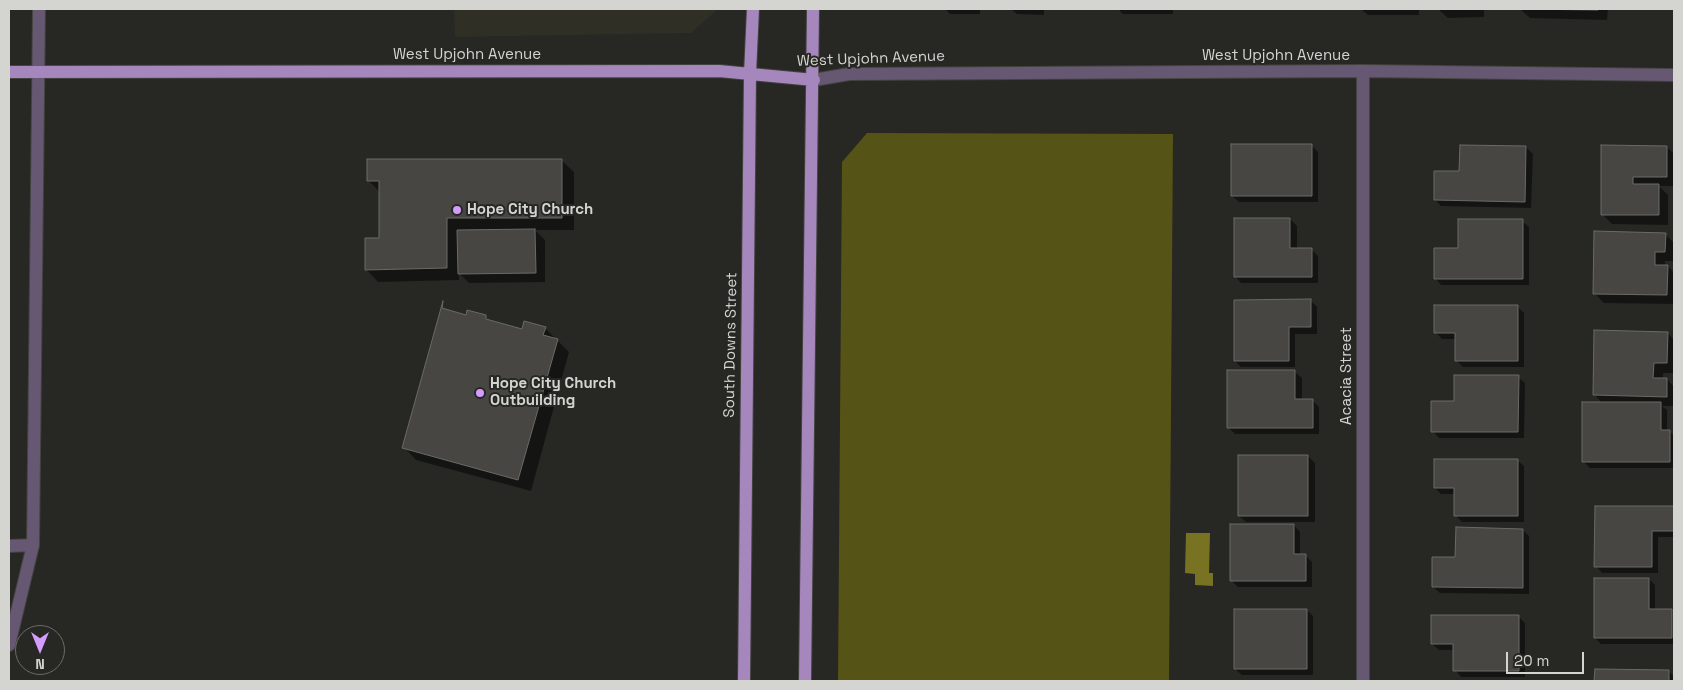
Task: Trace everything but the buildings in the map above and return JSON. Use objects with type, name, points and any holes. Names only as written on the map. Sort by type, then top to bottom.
[{"type":"main road","name":"South Downs Street","points":[[744,681],[752,9]]},
{"type":"main road","points":[[805,681],[807,414],[814,9]]},
{"type":"main road","name":"West Upjohn Avenue","points":[[9,72],[719,70],[814,80]]},
{"type":"street","points":[[9,645],[33,546],[39,9]]},
{"type":"street","name":"West Upjohn Avenue","points":[[814,80],[849,74],[1363,71],[1674,75]]},
{"type":"street","name":"Acacia Street","points":[[1363,71],[1363,681]]},
{"type":"street","points":[[9,546],[33,546]]},
{"type":"shaded area","points":[[454,9],[716,9],[716,11],[691,33],[455,37]]},
{"type":"shaded area","points":[[867,133],[1173,134],[1169,681],[838,681],[842,162]]},
{"type":"shaded area","points":[[1186,533],[1210,533],[1209,573],[1213,573],[1213,586],[1195,585],[1195,574],[1185,573]]},
{"type":"place","name":"Hope City Church","points":[[457,210]]},
{"type":"place","name":"Hope City Church Outbuilding","points":[[480,393]]}]
